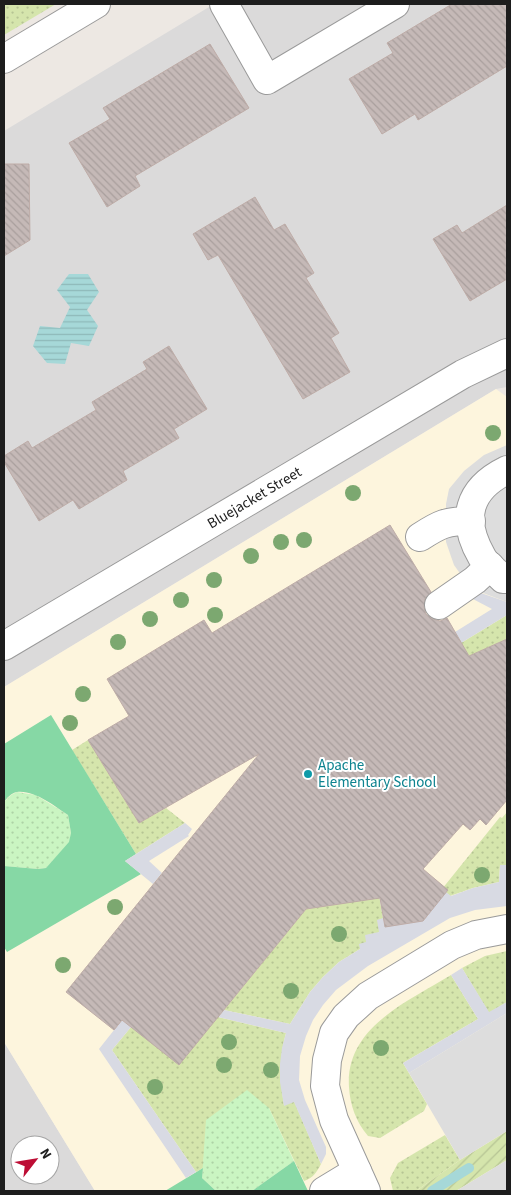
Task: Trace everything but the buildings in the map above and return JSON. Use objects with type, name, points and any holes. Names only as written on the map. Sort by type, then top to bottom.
[{"type":"street","points":[[4,59],[96,4]]},
{"type":"street","points":[[224,4],[267,80],[395,4]]},
{"type":"street","name":"Bluejacket Street","points":[[4,646],[463,374],[507,353]]},
{"type":"street","points":[[499,573],[482,558],[472,534],[469,510],[480,488],[507,470]]},
{"type":"street","points":[[420,536],[440,524],[451,521],[471,521]]},
{"type":"street","points":[[439,604],[475,580],[499,573]]},
{"type":"street","points":[[324,1191],[362,1181],[334,1120],[325,1086],[327,1060],[334,1033],[346,1016],[368,996],[444,950],[476,935],[507,930]]},
{"type":"shaded area","points":[[214,4],[507,4],[507,387],[496,389],[4,687],[4,131]]},
{"type":"shaded area","points":[[496,389],[507,397],[507,1191],[95,1191],[4,1042],[4,687]]},
{"type":"shaded area","points":[[507,445],[507,602],[483,593],[459,572],[454,565],[446,542],[446,504],[449,489],[464,471],[484,455]]},
{"type":"shaded area","points":[[481,593],[507,602],[507,615],[461,643],[455,632],[492,609],[471,598]]},
{"type":"shaded area","points":[[185,823],[192,829],[189,836],[149,861],[162,873],[153,884],[125,861]]},
{"type":"shaded area","points":[[500,865],[507,865],[507,906],[475,910],[450,918],[368,966],[336,990],[313,1020],[300,1056],[299,1080],[305,1100],[326,1147],[326,1154],[321,1164],[294,1102],[284,1106],[280,1082],[280,1064],[286,1033],[218,1017],[224,1010],[290,1024],[310,992],[323,977],[339,962],[360,949],[359,944],[366,942],[365,935],[379,932],[377,920],[383,918],[379,895],[442,889],[451,896],[473,888],[499,882]]},
{"type":"shaded area","points":[[462,968],[489,1012],[507,1002],[507,1013],[409,1073],[403,1063],[478,1019],[451,975]]},
{"type":"shaded area","points":[[507,1013],[507,1131],[460,1160],[409,1073]]},
{"type":"shaded area","points":[[122,1020],[131,1027],[112,1050],[196,1172],[186,1178],[99,1049]]},
{"type":"shaded area","points":[[4,1042],[95,1191],[4,1191]]},
{"type":"shaded area","points":[[507,1160],[507,1191],[456,1191]]},
{"type":"green space","points":[[4,4],[56,4],[4,35]]},
{"type":"green space","points":[[507,615],[507,639],[469,656],[461,643]]},
{"type":"green space","points":[[51,715],[136,854],[125,861],[141,874],[7,952],[4,947],[4,866],[46,868],[69,842],[71,833],[68,815],[31,793],[17,792],[8,797],[4,802],[4,744]]},
{"type":"green space","points":[[88,740],[139,823],[166,808],[185,823],[136,854],[72,750]]},
{"type":"green space","points":[[17,792],[36,795],[68,815],[71,833],[70,842],[46,868],[4,866],[4,802]]},
{"type":"green space","points":[[507,812],[507,865],[500,865],[499,882],[450,896],[442,889],[500,817],[502,818]]},
{"type":"green space","points":[[379,895],[383,918],[379,932],[360,949],[339,962],[323,977],[310,992],[290,1024],[224,1010],[306,909],[351,902]]},
{"type":"green space","points":[[507,951],[507,1002],[489,1013],[462,968],[485,956]]},
{"type":"green space","points":[[451,975],[478,1019],[403,1063],[427,1104],[424,1111],[380,1138],[368,1136],[352,1107],[349,1087],[351,1066],[357,1048],[368,1032],[383,1018],[399,1006]]},
{"type":"green space","points":[[218,1017],[286,1033],[281,1069],[284,1105],[294,1101],[321,1164],[318,1170],[307,1180],[304,1181],[269,1108],[207,1120],[203,1168],[196,1172],[112,1050],[131,1027]]},
{"type":"green space","points":[[247,1090],[269,1108],[294,1161],[252,1191],[216,1191],[202,1178],[206,1120]]},
{"type":"green space","points":[[507,1131],[507,1160],[456,1191],[416,1191],[460,1160]]},
{"type":"green space","points":[[445,1135],[460,1160],[416,1191],[393,1191],[390,1178],[398,1163]]},
{"type":"green space","points":[[294,1161],[308,1191],[252,1191]]},
{"type":"green space","points":[[203,1168],[202,1178],[216,1191],[165,1191]]},
{"type":"water","points":[[69,274],[88,274],[99,292],[87,310],[98,326],[89,346],[71,343],[65,364],[47,363],[33,346],[40,326],[60,328],[70,307],[57,290]]},
{"type":"waterway","points":[[432,1191],[469,1168]]},
{"type":"place","name":"Apache Elementary School","points":[[308,774]]}]
